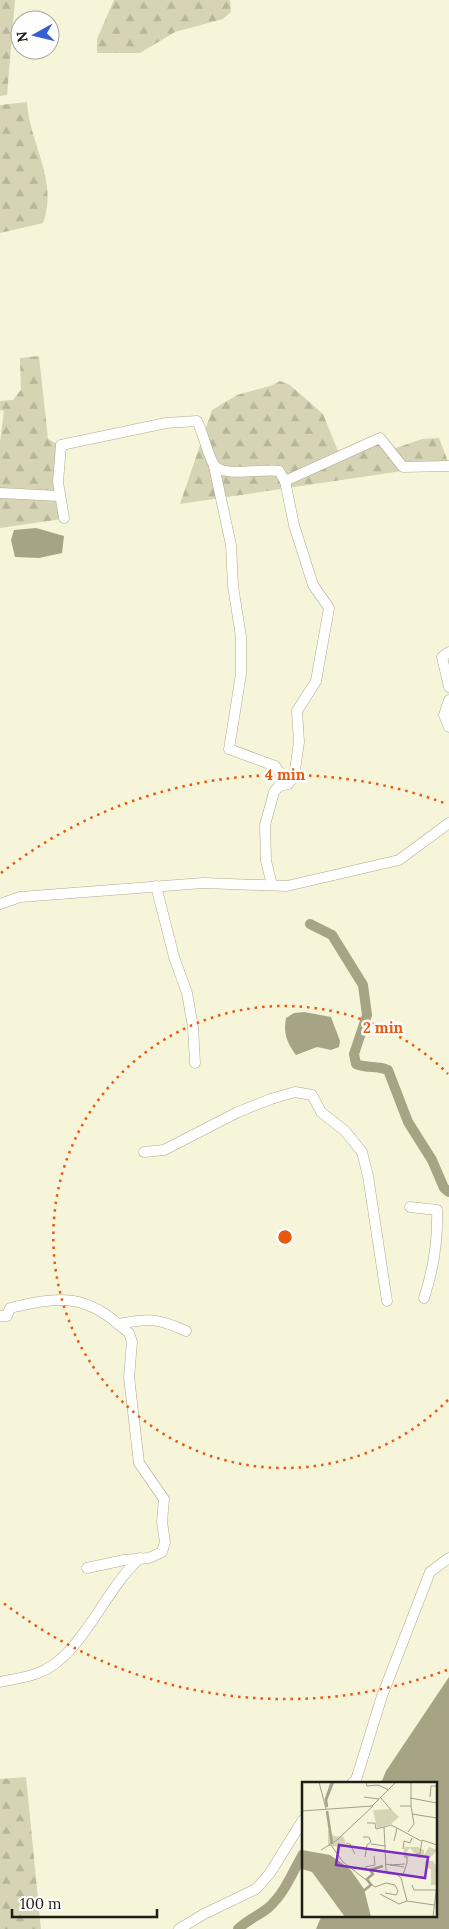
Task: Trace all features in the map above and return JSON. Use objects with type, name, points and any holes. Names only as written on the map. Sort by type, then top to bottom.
[{"type":"street","points":[[64,518],[58,482],[61,445],[166,423],[197,422],[203,432],[214,466],[230,545],[233,586],[241,637],[241,674],[228,749],[275,766],[288,784]]},
{"type":"street","points":[[286,480],[380,438],[402,467],[449,466]]},
{"type":"street","points":[[214,466],[221,470],[232,472],[270,470],[279,472],[286,480],[294,525],[313,585],[329,608],[316,681],[297,711],[298,742],[294,777],[288,784],[278,786],[274,792],[265,825],[264,845],[272,886]]},
{"type":"street","points":[[0,493],[60,496]]},
{"type":"street","points":[[449,652],[442,657],[449,687]]},
{"type":"street","points":[[449,700],[444,715],[449,727]]},
{"type":"street","points":[[0,904],[20,897],[203,883],[287,886],[398,860],[449,823]]},
{"type":"street","points":[[156,886],[174,957],[187,993],[193,1026],[195,1063]]},
{"type":"street","points":[[144,1152],[164,1150],[238,1112],[271,1099],[295,1092],[312,1095],[321,1112],[345,1131],[362,1152],[368,1176],[387,1301]]},
{"type":"street","points":[[410,1207],[437,1210],[438,1235],[433,1272],[424,1298]]},
{"type":"street","points":[[0,1316],[7,1316],[10,1308],[49,1299],[73,1300],[103,1310],[129,1333],[132,1342],[129,1377],[139,1463],[164,1499],[162,1522],[165,1542],[162,1552],[87,1568]]},
{"type":"street","points":[[118,1324],[141,1319],[164,1321],[186,1331]]},
{"type":"street","points":[[0,1682],[39,1673],[58,1662],[79,1640],[118,1582],[140,1558]]},
{"type":"street","points":[[353,1782],[356,1780],[382,1696],[430,1572],[449,1558]]},
{"type":"street","points":[[179,1929],[204,1914],[256,1889],[270,1873],[302,1822]]},
{"type":"green space","points":[[0,0],[15,0],[14,10],[10,10],[10,59],[7,95],[0,96]]},
{"type":"green space","points":[[114,0],[230,0],[231,12],[223,19],[175,32],[140,53],[97,53],[97,39]]},
{"type":"green space","points":[[27,102],[48,192],[47,207],[43,223],[0,233],[0,105]]},
{"type":"green space","points":[[39,356],[48,439],[59,445],[62,519],[0,528],[0,442],[4,411],[0,410],[0,401],[13,400],[21,390],[20,358]]},
{"type":"green space","points":[[280,381],[290,385],[323,414],[338,451],[380,432],[393,449],[422,439],[439,438],[449,464],[180,504],[212,410],[237,395],[270,386]]},
{"type":"green space","points":[[26,1777],[41,1929],[0,1929],[0,1779]]},
{"type":"shaded area","points":[[36,528],[64,536],[62,553],[39,558],[15,557],[11,540],[14,530]]},
{"type":"shaded area","points":[[304,1012],[331,1017],[340,1041],[339,1047],[331,1050],[317,1047],[296,1055],[286,1038],[286,1018],[294,1013]]},
{"type":"shaded area","points":[[449,1677],[449,1929],[316,1929],[322,1916],[436,1916],[436,1782],[381,1782],[386,1771]]},
{"type":"waterway","points":[[310,924],[332,935],[363,985],[367,1015],[354,1054],[356,1064],[388,1070],[408,1122],[432,1160],[444,1188],[449,1192]]},
{"type":"waterway","points":[[238,1929],[274,1902],[284,1889],[302,1856]]}]
